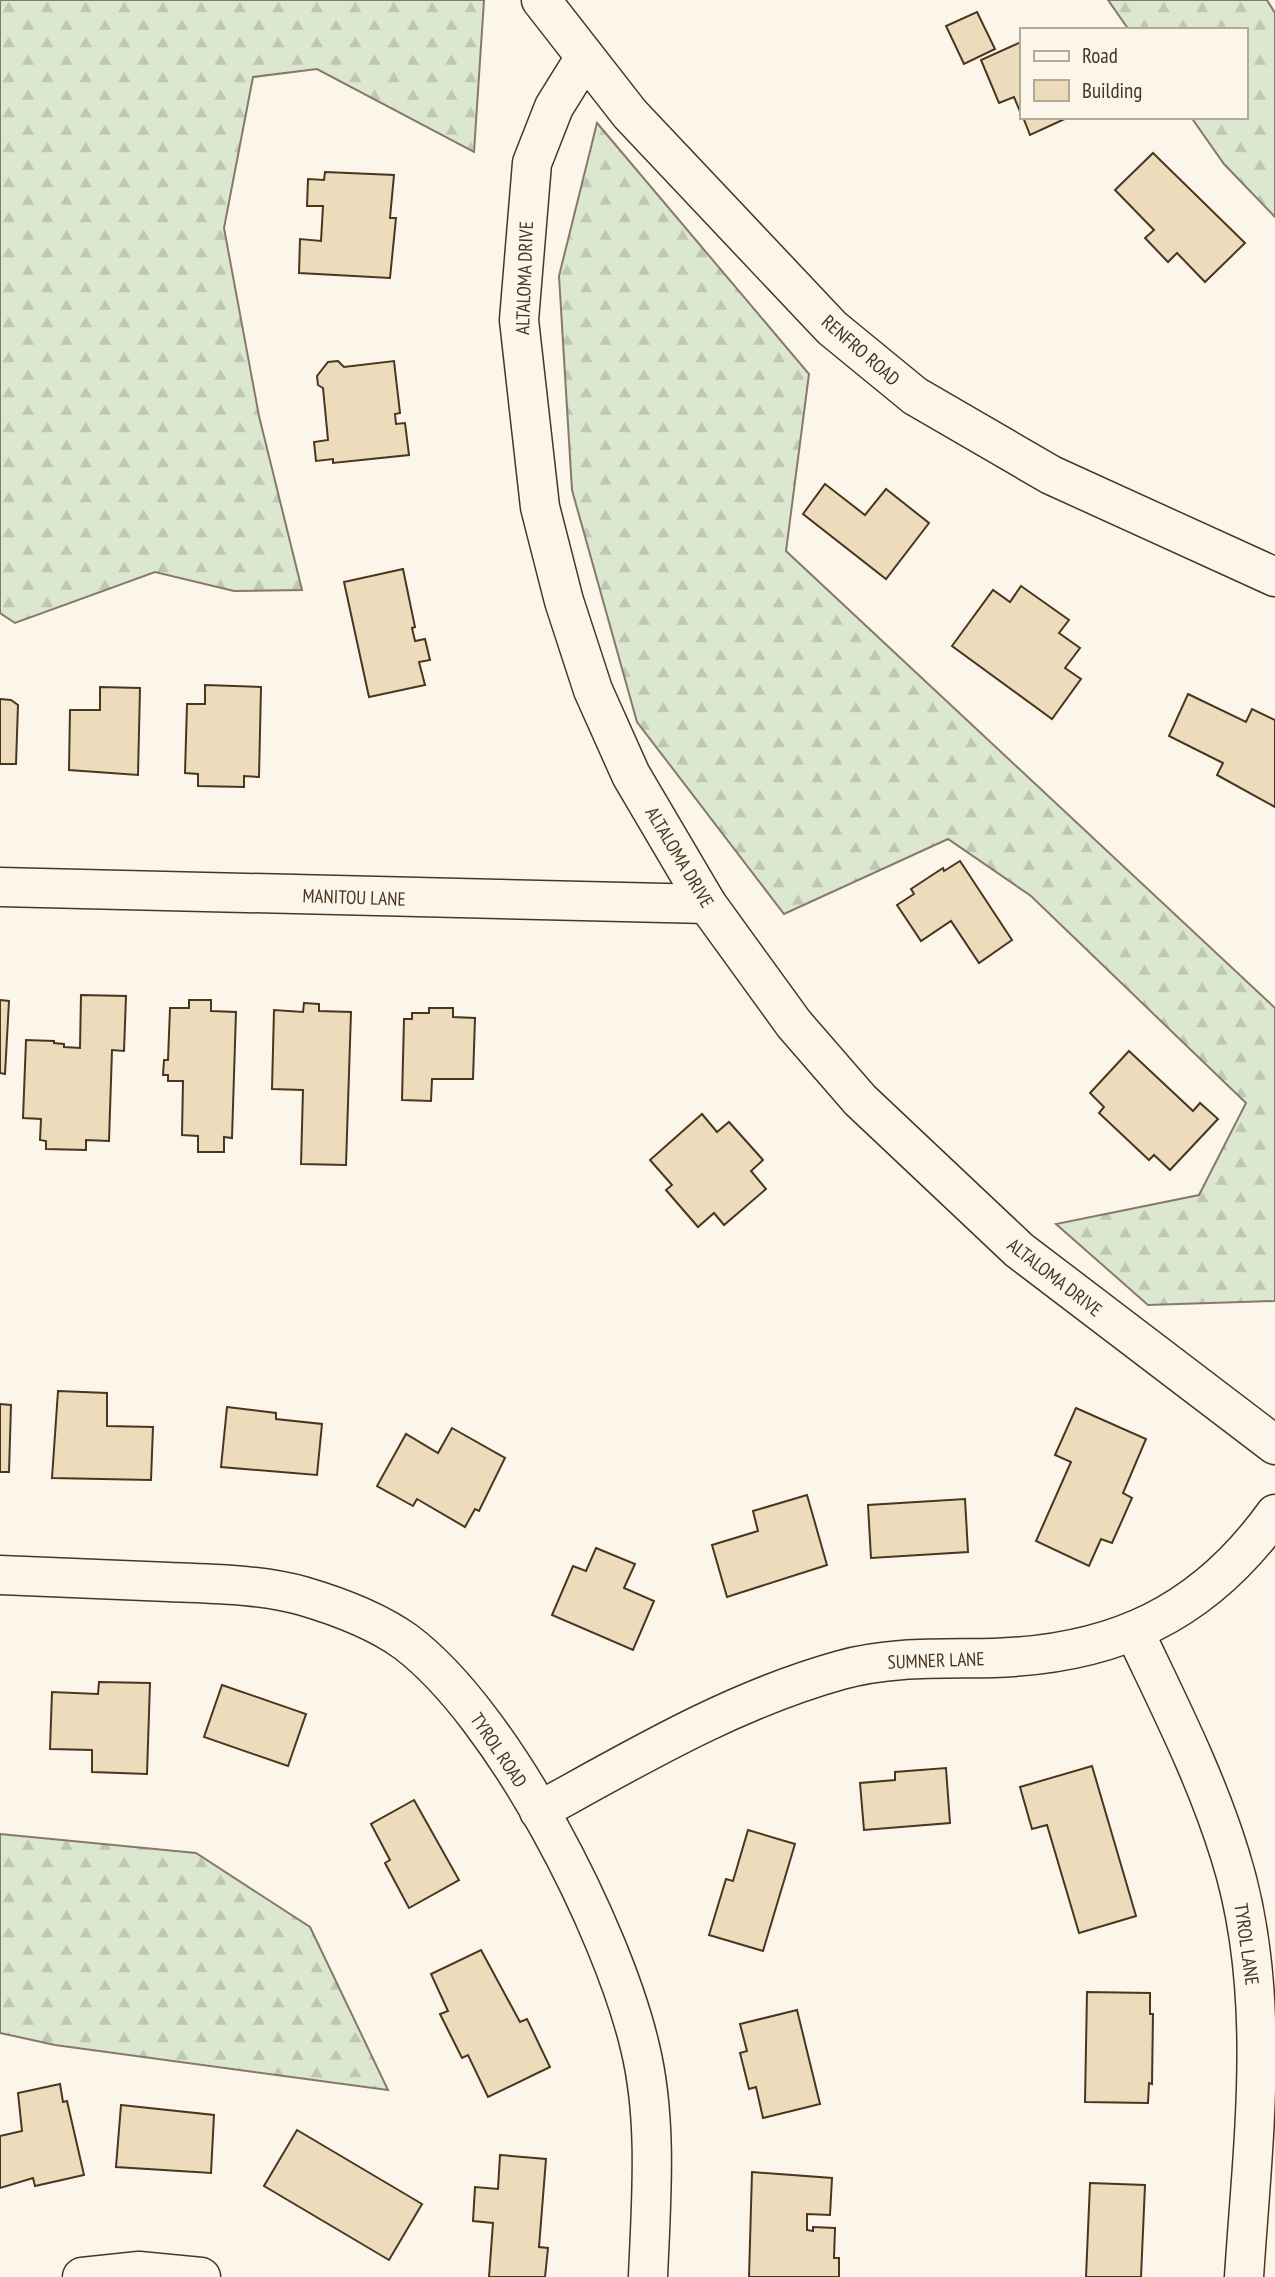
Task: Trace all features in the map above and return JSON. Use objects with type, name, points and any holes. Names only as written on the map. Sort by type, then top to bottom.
[{"type":"street","name":"RENFRO ROAD","points":[[541,0],[630,114],[832,328],[915,396],[1051,475],[1275,577]]},
{"type":"street","name":"ALTALOMA DRIVE","points":[[585,57],[554,107],[532,163],[523,245],[519,320],[540,507],[564,601],[593,690],[631,775],[707,904],[794,1024],[860,1100],[961,1199],[1019,1250],[1275,1445]]},
{"type":"street","name":"MANITOU LANE","points":[[0,887],[707,904]]},
{"type":"street","name":"SUMNER LANE","points":[[539,1811],[719,1715],[790,1685],[844,1669],[891,1660],[1051,1655],[1087,1648],[1134,1631],[1172,1612],[1211,1584],[1275,1514]]},
{"type":"street","name":"TYROL ROAD","points":[[0,1575],[257,1586],[303,1597],[348,1613],[404,1641],[438,1670],[464,1699],[539,1811],[600,1931],[624,1991],[641,2049],[649,2108],[652,2181],[648,2277]]},
{"type":"street","name":"TYROL LANE","points":[[1134,1631],[1213,1805],[1231,1857],[1244,1916],[1253,1975],[1256,2044],[1244,2277]]},
{"type":"street","points":[[82,2277],[139,2271],[201,2277]]},
{"type":"green space","points":[[0,0],[484,0],[474,152],[317,69],[253,77],[224,228],[259,416],[302,590],[234,591],[155,572],[15,623],[0,613]]},
{"type":"green space","points":[[1108,0],[1267,0],[1275,13],[1275,217],[1224,164],[1192,119],[1247,119],[1247,28],[1128,28]]},
{"type":"green space","points":[[597,123],[809,374],[786,551],[1275,1008],[1275,1301],[1148,1305],[1056,1224],[1199,1195],[1246,1103],[1031,896],[948,839],[784,914],[637,722],[572,490],[559,276]]},
{"type":"green space","points":[[0,1834],[196,1853],[310,1927],[388,2090],[55,2045],[0,2033]]},
{"type":"building","points":[[977,12],[995,49],[964,64],[946,26]]},
{"type":"building","points":[[1020,42],[1020,112],[1014,97],[999,103],[981,60]]},
{"type":"building","points":[[1024,119],[1065,119],[1030,135]]},
{"type":"building","points":[[1153,153],[1245,243],[1205,282],[1177,253],[1168,262],[1145,238],[1154,230],[1115,190]]},
{"type":"building","points":[[325,172],[394,175],[390,218],[396,218],[390,278],[299,273],[300,239],[321,241],[323,206],[307,206],[308,179],[324,180]]},
{"type":"building","points":[[338,361],[344,367],[394,361],[400,413],[395,414],[396,424],[405,423],[409,455],[333,463],[333,459],[316,461],[314,442],[328,440],[323,388],[318,385],[317,376],[328,362]]},
{"type":"building","points":[[825,484],[865,515],[886,489],[929,523],[886,579],[803,514]]},
{"type":"building","points":[[403,569],[415,627],[412,628],[415,641],[425,639],[430,660],[419,662],[425,685],[369,697],[344,582]]},
{"type":"building","points":[[1021,586],[1069,620],[1059,633],[1080,648],[1065,668],[1081,679],[1052,719],[952,646],[993,590],[1010,602]]},
{"type":"building","points":[[205,685],[261,687],[259,777],[244,776],[244,787],[198,786],[198,774],[185,773],[187,704],[205,704]]},
{"type":"building","points":[[100,687],[140,688],[138,775],[69,770],[70,710],[100,710]]},
{"type":"building","points":[[1188,694],[1246,722],[1252,709],[1275,720],[1275,807],[1217,775],[1223,763],[1169,736]]},
{"type":"building","points":[[0,699],[11,700],[18,705],[16,764],[0,764]]},
{"type":"building","points":[[960,861],[1012,940],[979,963],[951,921],[921,941],[897,905],[914,894],[911,889],[943,868],[944,871]]},
{"type":"building","points":[[81,995],[126,996],[124,1051],[112,1050],[109,1141],[86,1140],[86,1150],[46,1149],[46,1141],[40,1140],[41,1119],[23,1118],[26,1040],[54,1041],[64,1044],[64,1047],[80,1048]]},
{"type":"building","points":[[0,1000],[9,1001],[5,1074],[0,1073]]},
{"type":"building","points":[[189,1000],[211,1000],[211,1011],[236,1012],[232,1138],[224,1137],[224,1152],[198,1152],[198,1136],[182,1135],[183,1081],[168,1081],[168,1075],[163,1075],[164,1060],[168,1060],[170,1008],[189,1008]]},
{"type":"building","points":[[304,1003],[319,1004],[319,1011],[351,1012],[346,1165],[301,1164],[303,1090],[272,1089],[274,1010],[303,1012]]},
{"type":"building","points":[[429,1008],[453,1008],[453,1017],[475,1018],[473,1079],[432,1079],[431,1101],[402,1100],[404,1019],[412,1019],[412,1013],[429,1013]]},
{"type":"building","points":[[1129,1051],[1193,1111],[1200,1103],[1218,1119],[1170,1170],[1154,1155],[1149,1160],[1099,1113],[1104,1107],[1090,1093]]},
{"type":"building","points":[[702,1114],[717,1132],[729,1122],[763,1160],[751,1171],[766,1189],[724,1225],[714,1213],[698,1227],[666,1190],[672,1185],[650,1160]]},
{"type":"building","points":[[58,1391],[107,1393],[107,1426],[153,1427],[151,1480],[52,1478]]},
{"type":"building","points":[[0,1404],[11,1405],[9,1472],[0,1472]]},
{"type":"building","points":[[227,1407],[276,1413],[276,1419],[322,1424],[317,1475],[221,1467]]},
{"type":"building","points":[[1076,1408],[1146,1439],[1123,1493],[1132,1498],[1112,1543],[1101,1539],[1089,1566],[1036,1541],[1071,1462],[1055,1455]]},
{"type":"building","points":[[452,1428],[505,1458],[479,1511],[475,1509],[465,1527],[417,1499],[413,1506],[377,1486],[406,1434],[438,1453]]},
{"type":"building","points":[[807,1495],[827,1565],[727,1597],[712,1545],[758,1531],[753,1511]]},
{"type":"building","points":[[965,1499],[968,1552],[871,1558],[868,1505]]},
{"type":"building","points":[[596,1548],[635,1564],[624,1588],[654,1601],[633,1650],[552,1615],[573,1566],[586,1571]]},
{"type":"building","points":[[99,1682],[150,1683],[147,1774],[92,1772],[92,1750],[50,1749],[52,1692],[98,1694]]},
{"type":"building","points":[[222,1685],[306,1714],[288,1766],[204,1737]]},
{"type":"building","points":[[1092,1766],[1136,1916],[1079,1933],[1047,1825],[1032,1829],[1020,1787]]},
{"type":"building","points":[[946,1768],[950,1823],[864,1830],[860,1783],[895,1780],[895,1772]]},
{"type":"building","points":[[414,1800],[459,1880],[409,1908],[385,1863],[390,1860],[371,1824]]},
{"type":"building","points":[[748,1830],[795,1844],[763,1951],[709,1935],[726,1879],[733,1881]]},
{"type":"building","points":[[481,1950],[520,2022],[527,2019],[550,2067],[488,2097],[468,2055],[462,2058],[440,2014],[448,2011],[431,1974]]},
{"type":"building","points":[[1087,1992],[1150,1993],[1150,2014],[1153,2014],[1152,2084],[1149,2083],[1148,2103],[1085,2102]]},
{"type":"building","points":[[797,2010],[820,2104],[763,2118],[756,2087],[749,2089],[740,2053],[747,2051],[740,2024]]},
{"type":"building","points":[[60,2084],[63,2102],[67,2101],[84,2175],[35,2186],[33,2178],[0,2188],[0,2136],[22,2131],[18,2093]]},
{"type":"building","points":[[121,2105],[214,2115],[211,2173],[116,2167]]},
{"type":"building","points":[[297,2130],[422,2204],[389,2260],[264,2186]]},
{"type":"building","points":[[500,2155],[546,2159],[539,2247],[548,2248],[545,2277],[489,2277],[493,2223],[473,2221],[475,2187],[498,2189]]},
{"type":"building","points":[[752,2172],[832,2178],[830,2215],[807,2214],[807,2230],[813,2231],[813,2227],[835,2228],[834,2258],[839,2258],[839,2277],[749,2277]]},
{"type":"building","points":[[1090,2183],[1145,2185],[1141,2277],[1086,2277]]}]
